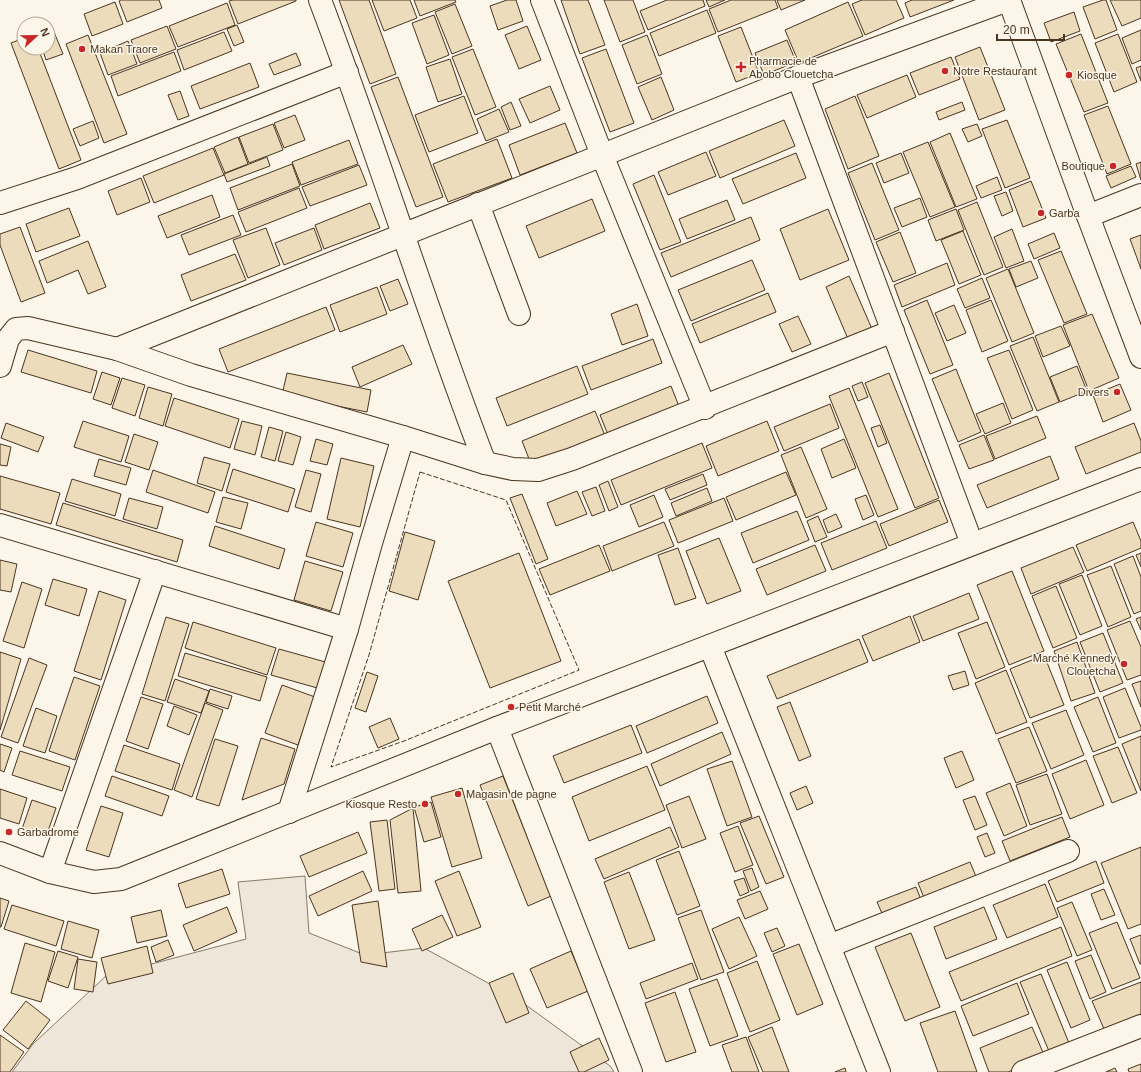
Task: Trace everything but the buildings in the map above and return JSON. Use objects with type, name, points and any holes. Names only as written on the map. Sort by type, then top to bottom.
[{"type":"street","points":[[320,0],[404,233],[434,327],[485,463]]},
{"type":"street","points":[[542,0],[602,155],[705,408]]},
{"type":"street","points":[[117,349],[404,233],[798,77],[1008,0],[1141,357]]},
{"type":"street","points":[[0,203],[77,178],[347,72]]},
{"type":"street","points":[[798,77],[972,544]]},
{"type":"street","points":[[1088,216],[1141,195]]},
{"type":"street","points":[[478,204],[519,314]]},
{"type":"street","points":[[0,366],[8,339],[16,329],[28,328],[117,349],[191,375],[403,437],[485,463],[513,469],[538,470],[572,460],[705,408],[893,331]]},
{"type":"street","points":[[289,812],[347,629],[403,437]]},
{"type":"street","points":[[0,854],[50,872],[94,882],[121,879],[497,728],[1141,479]]},
{"type":"street","points":[[0,525],[347,629]]},
{"type":"street","points":[[50,872],[156,571]]},
{"type":"street","points":[[710,646],[879,1072]]},
{"type":"street","points":[[497,728],[631,1072]]},
{"type":"street","points":[[829,946],[1068,851]]},
{"type":"street","points":[[1023,1072],[1141,1026]]},
{"type":"shaded area","points":[[305,876],[309,933],[365,955],[424,948],[519,1000],[610,1066],[614,1072],[12,1072],[33,1044],[106,976],[246,939],[238,882]]},
{"type":"fence","points":[[420,472],[506,500],[579,670],[404,741],[331,767],[369,655],[420,472]]},
{"type":"place","name":"Makan Traore","points":[[82,49]]},
{"type":"place","name":"Pharmacie de Abobo Clouetcha","points":[[741,67]]},
{"type":"place","name":"Notre Restaurant","points":[[945,71]]},
{"type":"place","name":"Kiosque","points":[[1069,75]]},
{"type":"place","name":"Boutique","points":[[1113,166]]},
{"type":"place","name":"Garba","points":[[1041,213]]},
{"type":"place","name":"Divers","points":[[1117,392]]},
{"type":"place","name":"Marché Kennedy Clouetcha","points":[[1124,664]]},
{"type":"place","name":"Petit Marché","points":[[511,707]]},
{"type":"place","name":"Magasin de pagne","points":[[458,794]]},
{"type":"place","name":"Kiosque Resto","points":[[425,804]]},
{"type":"place","name":"Garbadrome","points":[[9,832]]}]
